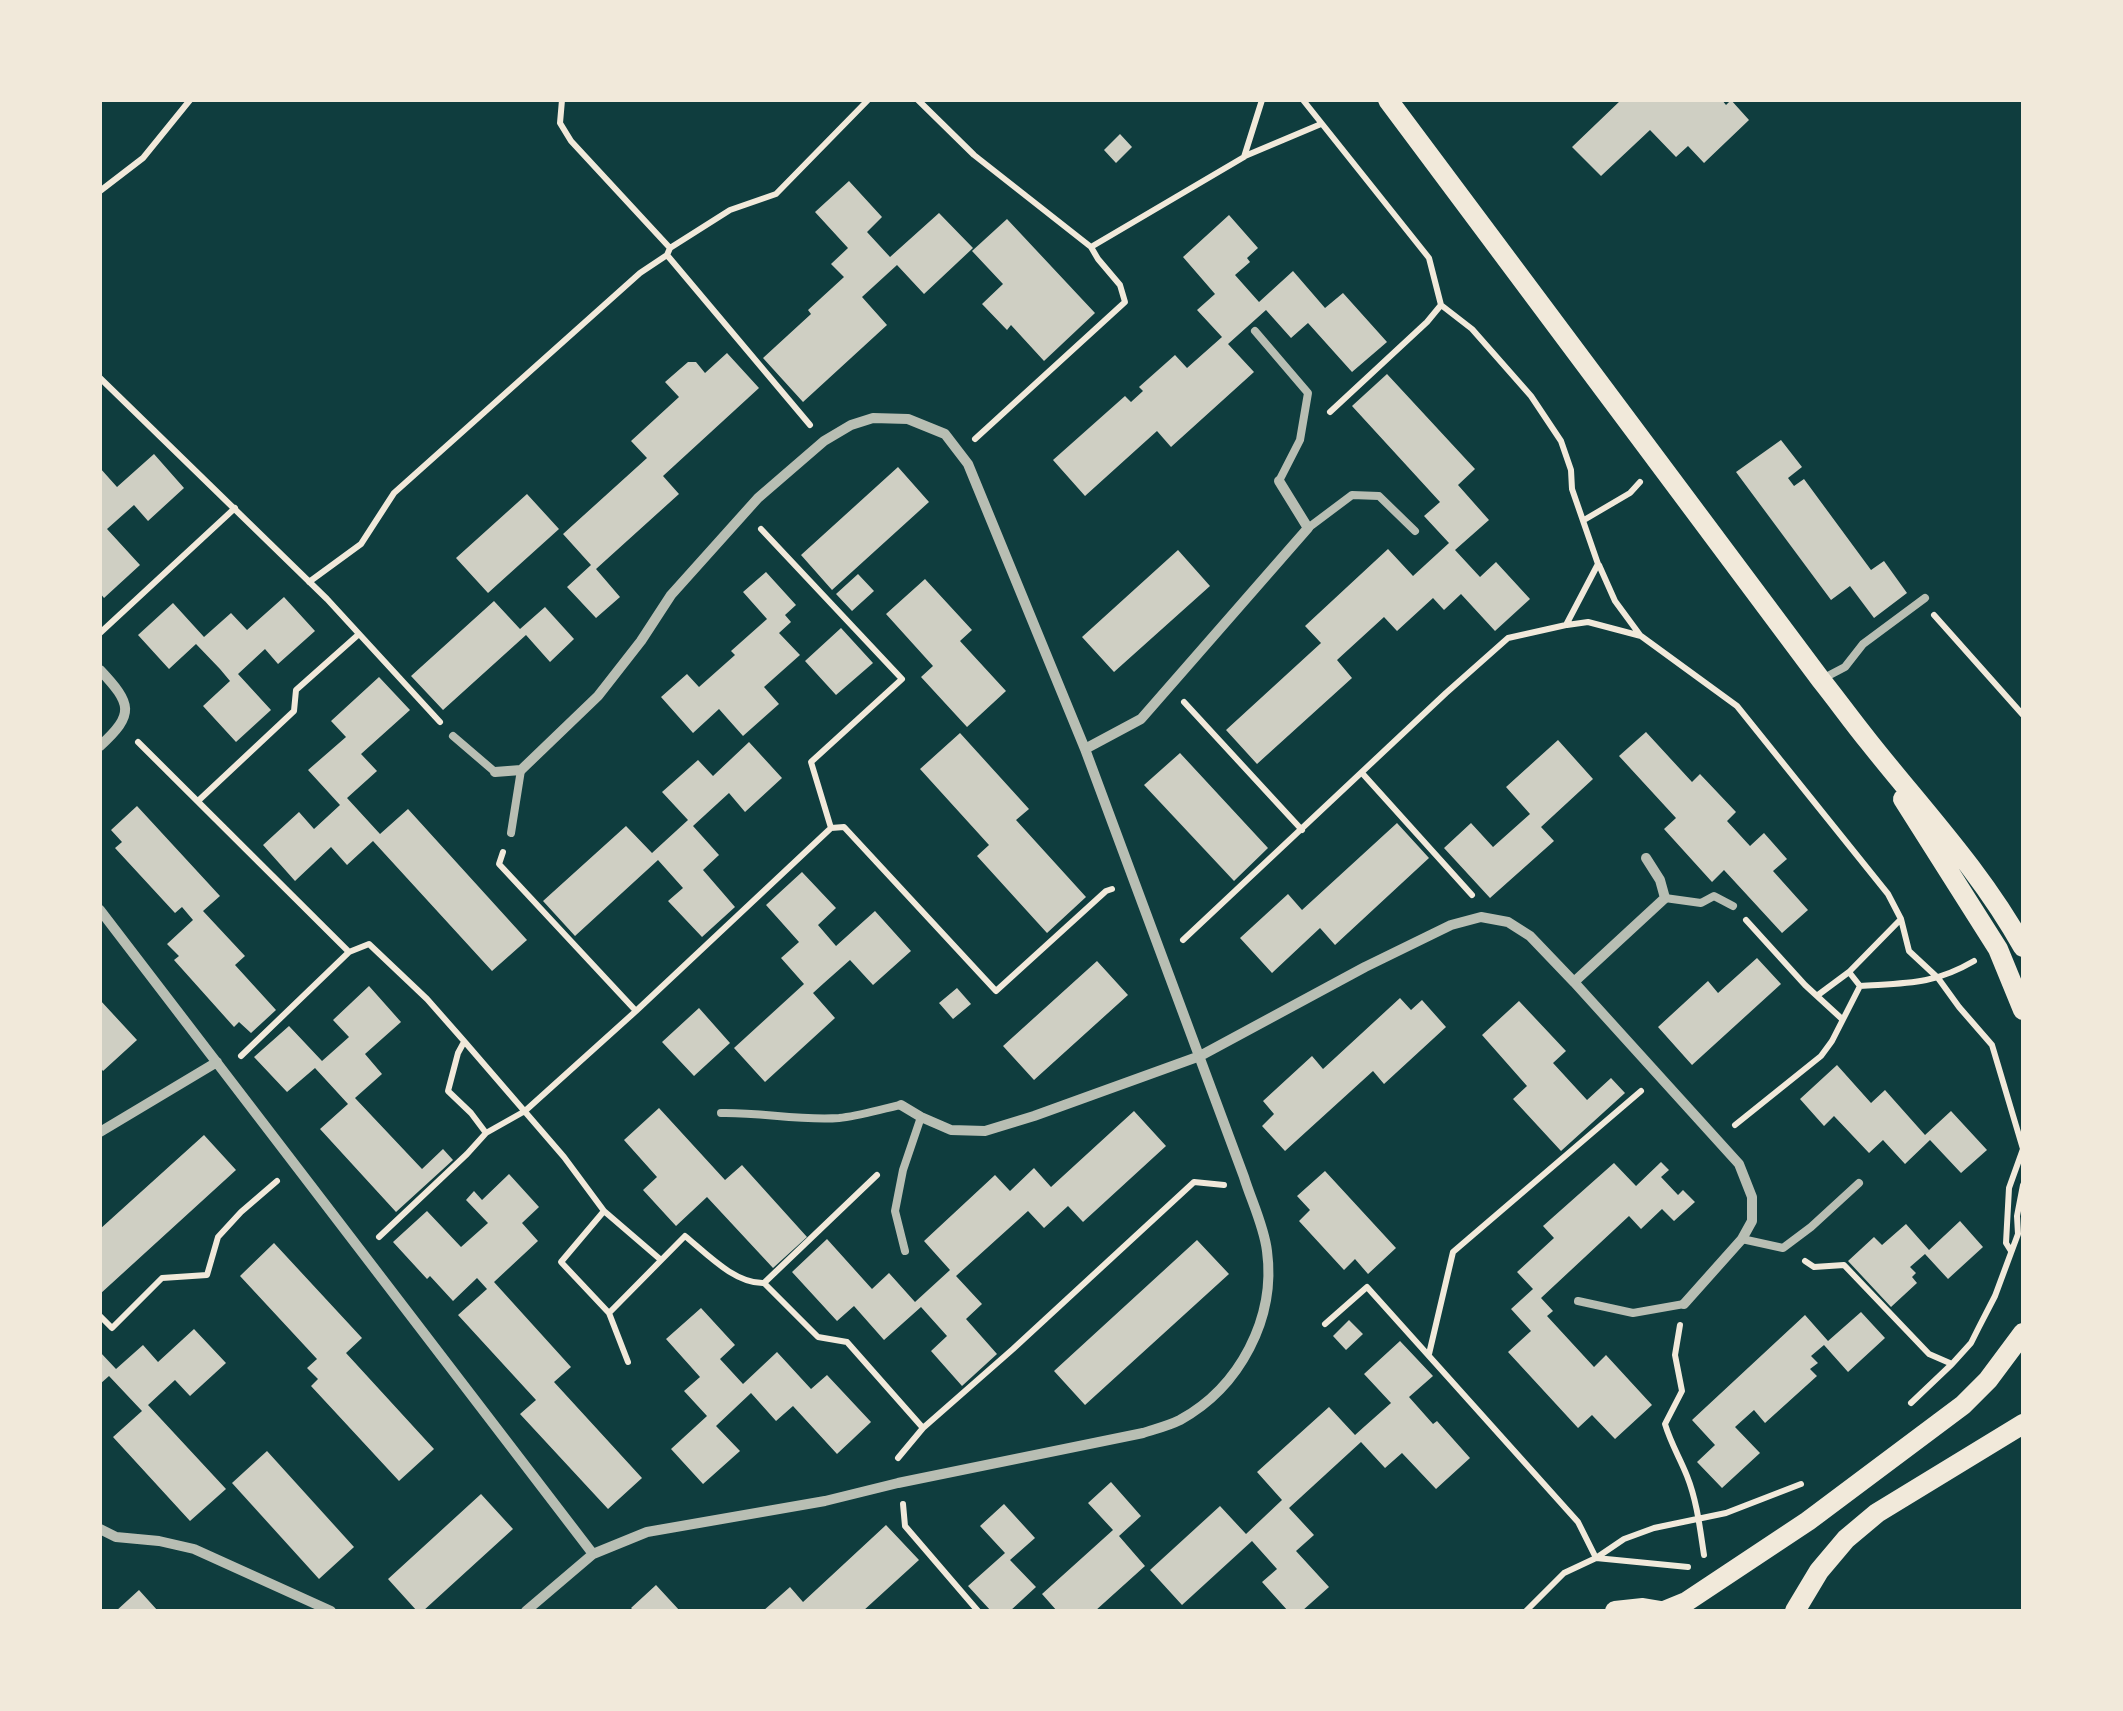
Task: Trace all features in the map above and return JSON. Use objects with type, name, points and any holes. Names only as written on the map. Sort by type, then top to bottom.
[{"type":"main road","points":[[1388,100],[1868,742],[1948,836],[2023,947]]},
{"type":"main road","points":[[1868,742],[1998,949],[2023,1010]]},
{"type":"main road","points":[[1615,1611],[1663,1611],[1686,1602],[1808,1521],[1964,1405],[2023,1333]]},
{"type":"main road","points":[[1796,1611],[1828,1560],[1877,1513],[2023,1424]]},
{"type":"street","points":[[494,772],[522,770],[598,696],[641,642],[671,595],[758,498],[824,441],[851,424],[873,418],[908,420],[945,434],[968,464],[1085,750],[1244,1177],[1267,1248],[1269,1283],[1261,1324],[1246,1357],[1206,1401],[1179,1420],[1143,1433],[825,1501],[647,1532],[593,1554],[526,1611]]},
{"type":"street","points":[[1085,750],[1140,719],[1308,528],[1279,481]]},
{"type":"street","points":[[100,670],[122,696],[125,708],[123,725],[100,746]]},
{"type":"street","points":[[1574,982],[1665,898],[1660,880],[1646,858]]},
{"type":"street","points":[[100,910],[593,1554]]},
{"type":"street","points":[[900,1105],[952,1130],[985,1130],[1034,1116],[1200,1056],[1451,925],[1480,917],[1508,922],[1530,936],[1574,982],[1739,1164],[1752,1196],[1752,1221],[1742,1238],[1684,1304]]},
{"type":"street","points":[[100,1132],[216,1062]]},
{"type":"street","points":[[100,1528],[116,1537],[194,1549],[331,1611]]},
{"type":"lane","points":[[1256,331],[1308,392],[1300,440],[1279,481]]},
{"type":"lane","points":[[1308,528],[1352,495],[1380,496],[1414,530]]},
{"type":"lane","points":[[1821,680],[1845,667],[1863,644],[1923,600]]},
{"type":"lane","points":[[453,736],[494,772]]},
{"type":"lane","points":[[511,832],[522,770]]},
{"type":"lane","points":[[1665,898],[1700,903],[1714,896],[1733,906]]},
{"type":"lane","points":[[721,1114],[754,1112],[840,1118],[900,1105]]},
{"type":"lane","points":[[905,1250],[895,1211],[903,1170],[921,1117]]},
{"type":"lane","points":[[1742,1238],[1783,1248],[1859,1183]]},
{"type":"lane","points":[[1578,1301],[1633,1313],[1684,1304]]},
{"type":"path","points":[[100,191],[143,158],[190,100]]},
{"type":"path","points":[[562,100],[560,124],[571,141],[824,441]]},
{"type":"path","points":[[309,582],[360,544],[407,481],[640,273],[730,210],[776,194],[868,100]]},
{"type":"path","points":[[918,100],[974,154],[1091,248],[1120,285],[1126,302],[959,453]]},
{"type":"path","points":[[1244,157],[1262,100]]},
{"type":"path","points":[[1091,248],[1244,157],[1322,124]]},
{"type":"path","points":[[1300,440],[1440,306]]},
{"type":"path","points":[[100,378],[309,582],[453,736]]},
{"type":"path","points":[[1584,520],[1630,493]]},
{"type":"path","points":[[100,632],[235,508]]},
{"type":"path","points":[[746,513],[902,679],[811,762],[831,828]]},
{"type":"path","points":[[1598,564],[1615,601],[1641,636],[1737,706],[1888,894],[1901,918],[1909,950],[1938,978],[1992,1044],[2023,1149],[2009,1188],[2006,1243],[2011,1251]]},
{"type":"path","points":[[1923,600],[2023,714]]},
{"type":"path","points":[[1566,625],[1588,622],[1641,636]]},
{"type":"path","points":[[198,801],[294,711],[296,690],[359,634]]},
{"type":"path","points":[[1170,687],[1302,830]]},
{"type":"path","points":[[123,725],[349,952]]},
{"type":"path","points":[[1362,773],[1476,900],[1480,917]]},
{"type":"path","points":[[363,1252],[486,1133],[525,1111],[831,828],[844,827],[996,991],[1106,892],[1133,880]]},
{"type":"path","points":[[511,832],[498,864],[636,1011]]},
{"type":"path","points":[[1733,906],[1842,1019]]},
{"type":"path","points":[[1818,994],[1848,972],[1901,918]]},
{"type":"path","points":[[225,1073],[349,952],[369,944],[427,998],[564,1157],[604,1211],[661,1260]]},
{"type":"path","points":[[1860,986],[1921,983],[1998,949]]},
{"type":"path","points":[[1848,972],[1860,986]]},
{"type":"path","points":[[1717,1140],[1821,1056],[1860,986]]},
{"type":"path","points":[[464,1041],[448,1091],[486,1133]]},
{"type":"path","points":[[1428,1355],[1453,1252],[1659,1076]]},
{"type":"path","points":[[100,1316],[112,1328],[162,1278],[207,1275],[218,1237],[295,1165]]},
{"type":"path","points":[[609,1313],[685,1236],[736,1274],[752,1283],[764,1282],[882,1170],[903,1170]]},
{"type":"path","points":[[978,1611],[905,1526],[898,1458],[922,1428],[1194,1182],[1225,1185],[1244,1177]]},
{"type":"path","points":[[1900,1413],[1952,1364],[1980,1327],[2018,1234],[2023,1186]]},
{"type":"path","points":[[604,1211],[561,1262],[609,1313],[628,1362]]},
{"type":"path","points":[[1783,1248],[1814,1267],[1844,1265],[1930,1354],[1952,1364]]},
{"type":"path","points":[[764,1282],[818,1336],[848,1342],[922,1428]]},
{"type":"path","points":[[1325,1324],[1366,1287],[1578,1522],[1596,1558]]},
{"type":"path","points":[[1684,1304],[1675,1354],[1682,1391],[1666,1424],[1671,1446],[1688,1477],[1706,1569]]},
{"type":"path","points":[[1526,1611],[1564,1573],[1624,1539],[1654,1528],[1726,1514],[1798,1486],[1812,1476]]},
{"type":"path","points":[[1596,1558],[1689,1567]]},
{"type":"building","points":[[1621,100],[1722,100],[1726,105],[1731,100],[1749,120],[1704,163],[1688,146],[1676,157],[1650,130],[1601,176],[1572,147]]},
{"type":"building","points":[[1120,134],[1132,147],[1116,163],[1104,150]]},
{"type":"building","points":[[849,181],[882,217],[867,232],[890,257],[939,213],[973,248],[924,294],[897,265],[862,297],[887,325],[803,402],[763,358],[844,277],[831,264],[848,248],[815,212]]},
{"type":"building","points":[[1229,215],[1258,248],[1235,275],[1259,302],[1293,271],[1325,308],[1343,293],[1387,342],[1352,372],[1308,323],[1291,338],[1266,310],[1228,344],[1254,372],[1171,447],[1157,431],[1085,496],[1053,460],[1125,396],[1131,402],[1143,391],[1139,387],[1175,355],[1187,368],[1222,337],[1197,310],[1215,294],[1183,257]]},
{"type":"building","points":[[1007,219],[1095,313],[1044,361],[1011,325],[1007,330],[982,304],[1003,284],[972,251]]},
{"type":"building","points":[[727,353],[759,388],[663,476],[679,494],[596,569],[620,597],[596,618],[567,587],[591,565],[563,534],[647,458],[631,441],[679,397],[665,382],[688,362],[696,362],[705,373]]},
{"type":"building","points":[[1387,374],[1475,469],[1458,485],[1489,520],[1455,550],[1480,577],[1496,562],[1530,599],[1495,631],[1461,594],[1444,610],[1433,598],[1397,631],[1384,617],[1337,660],[1352,678],[1257,764],[1226,730],[1321,643],[1305,626],[1388,549],[1413,576],[1449,543],[1424,516],[1440,502],[1352,406]]},
{"type":"building","points":[[1781,440],[1802,467],[1788,478],[1794,486],[1804,479],[1871,570],[1884,561],[1907,593],[1874,618],[1850,586],[1831,600],[1736,472]]},
{"type":"building","points":[[154,454],[184,488],[148,521],[134,505],[107,529],[140,565],[104,598],[100,593],[100,468],[117,487]]},
{"type":"building","points":[[898,467],[929,502],[832,590],[801,555]]},
{"type":"building","points":[[527,494],[559,529],[488,593],[456,558]]},
{"type":"building","points":[[1178,550],[1210,586],[1114,672],[1082,637]]},
{"type":"building","points":[[766,572],[796,605],[785,615],[791,622],[779,633],[800,655],[764,687],[779,704],[743,736],[719,709],[693,733],[661,697],[687,674],[699,687],[767,619],[743,592]]},
{"type":"building","points":[[858,574],[874,591],[852,611],[836,594]]},
{"type":"building","points":[[925,579],[972,630],[960,641],[1006,691],[967,727],[921,677],[933,666],[886,614]]},
{"type":"building","points":[[284,597],[315,631],[278,664],[265,649],[238,674],[271,710],[236,742],[203,706],[230,681],[220,669],[196,644],[169,669],[138,635],[173,603],[204,637],[231,613],[247,630]]},
{"type":"building","points":[[494,601],[520,629],[545,607],[574,639],[550,662],[526,635],[443,710],[411,676]]},
{"type":"building","points":[[841,628],[873,663],[836,695],[805,661]]},
{"type":"building","points":[[379,677],[410,710],[361,754],[377,771],[347,798],[380,834],[408,809],[527,940],[492,971],[373,841],[347,865],[331,847],[295,881],[263,845],[299,812],[314,829],[340,805],[308,770],[346,737],[331,721]]},
{"type":"building","points":[[1646,732],[1692,782],[1700,774],[1736,812],[1727,821],[1750,846],[1764,833],[1787,859],[1773,871],[1808,910],[1782,933],[1724,870],[1712,882],[1664,829],[1676,818],[1619,756]]},
{"type":"building","points":[[960,733],[1029,809],[1016,820],[1086,897],[1047,933],[977,856],[989,845],[920,769]]},
{"type":"building","points":[[1558,740],[1593,779],[1541,827],[1554,841],[1490,898],[1444,848],[1471,823],[1493,847],[1530,814],[1506,787]]},
{"type":"building","points":[[749,742],[782,778],[745,812],[729,793],[693,826],[719,855],[703,870],[735,907],[702,937],[668,901],[683,888],[658,860],[575,936],[543,901],[626,826],[652,853],[688,820],[662,792],[698,760],[713,776]]},
{"type":"building","points":[[1180,753],[1268,848],[1234,881],[1144,785]]},
{"type":"building","points":[[137,806],[220,896],[203,911],[245,956],[235,965],[276,1010],[251,1033],[239,1022],[234,1027],[174,960],[179,956],[167,944],[193,920],[182,907],[175,913],[115,848],[122,842],[111,830]]},
{"type":"building","points":[[1397,823],[1429,858],[1335,945],[1320,928],[1272,973],[1240,938],[1288,894],[1302,910]]},
{"type":"building","points":[[802,872],[836,908],[818,925],[836,946],[875,911],[911,951],[873,985],[850,960],[824,983],[813,993],[835,1018],[765,1082],[734,1048],[804,984],[781,958],[799,942],[766,905]]},
{"type":"building","points":[[1757,958],[1781,984],[1692,1065],[1658,1027],[1708,981],[1718,993]]},
{"type":"building","points":[[1097,961],[1128,995],[1034,1080],[1003,1046]]},
{"type":"building","points":[[369,986],[401,1022],[365,1054],[382,1074],[355,1098],[422,1169],[443,1149],[453,1160],[396,1212],[320,1129],[348,1104],[315,1068],[287,1092],[254,1057],[289,1026],[322,1061],[349,1037],[333,1020]]},
{"type":"building","points":[[957,988],[971,1004],[953,1019],[939,1003]]},
{"type":"building","points":[[1400,998],[1411,1010],[1422,1000],[1446,1027],[1384,1084],[1373,1071],[1285,1151],[1262,1126],[1274,1114],[1263,1101],[1312,1056],[1323,1069]]},
{"type":"building","points":[[100,1000],[137,1040],[103,1071],[100,1067]]},
{"type":"building","points":[[1519,1001],[1566,1051],[1553,1063],[1587,1100],[1611,1078],[1625,1093],[1561,1151],[1513,1099],[1527,1086],[1482,1035]]},
{"type":"building","points":[[699,1008],[730,1043],[694,1076],[662,1042]]},
{"type":"building","points":[[1837,1065],[1871,1103],[1885,1090],[1925,1135],[1951,1111],[1987,1150],[1961,1173],[1930,1140],[1905,1164],[1883,1140],[1869,1153],[1834,1116],[1824,1126],[1800,1099]]},
{"type":"building","points":[[659,1108],[725,1180],[742,1165],[807,1237],[773,1268],[707,1197],[676,1226],[643,1190],[657,1177],[624,1140]]},
{"type":"building","points":[[1134,1111],[1166,1146],[1083,1222],[1068,1206],[1044,1228],[1028,1211],[956,1276],[982,1304],[966,1319],[997,1354],[962,1386],[931,1351],[947,1336],[921,1307],[884,1340],[854,1306],[837,1321],[792,1272],[827,1239],[872,1289],[889,1273],[915,1302],[950,1270],[924,1241],[995,1175],[1010,1191],[1034,1168],[1051,1187]]},
{"type":"building","points":[[204,1135],[236,1170],[100,1294],[100,1229]]},
{"type":"building","points":[[1661,1162],[1669,1170],[1661,1177],[1678,1195],[1683,1190],[1695,1202],[1674,1221],[1662,1209],[1641,1229],[1629,1216],[1541,1298],[1553,1311],[1547,1316],[1594,1367],[1606,1355],[1652,1405],[1615,1439],[1592,1415],[1578,1428],[1508,1352],[1531,1331],[1511,1309],[1533,1289],[1517,1272],[1554,1238],[1543,1226],[1614,1163],[1636,1186]]},
{"type":"building","points":[[1325,1171],[1396,1248],[1368,1274],[1355,1259],[1344,1270],[1299,1221],[1310,1210],[1297,1196]]},
{"type":"building","points":[[509,1174],[539,1207],[522,1223],[538,1241],[494,1282],[571,1367],[554,1382],[642,1478],[608,1509],[520,1414],[536,1400],[458,1315],[487,1289],[477,1278],[453,1301],[393,1242],[427,1211],[461,1247],[488,1223],[466,1200],[474,1191],[482,1200]]},
{"type":"building","points":[[1960,1221],[1983,1247],[1948,1279],[1925,1254],[1910,1267],[1916,1273],[1912,1277],[1917,1283],[1891,1307],[1848,1261],[1874,1237],[1882,1245],[1906,1224],[1929,1250]]},
{"type":"building","points":[[1197,1240],[1229,1274],[1085,1405],[1054,1371]]},
{"type":"building","points":[[274,1243],[362,1338],[346,1353],[434,1449],[399,1481],[311,1386],[318,1379],[307,1368],[317,1359],[240,1276]]},
{"type":"building","points":[[701,1308],[735,1345],[720,1359],[743,1384],[777,1352],[811,1389],[827,1375],[871,1422],[837,1454],[793,1406],[776,1421],[751,1393],[716,1426],[740,1451],[703,1484],[671,1449],[707,1416],[684,1391],[700,1377],[666,1339]]},
{"type":"building","points":[[1861,1312],[1885,1338],[1848,1372],[1824,1345],[1811,1356],[1818,1363],[1810,1369],[1817,1376],[1765,1423],[1754,1410],[1735,1427],[1760,1453],[1722,1488],[1697,1462],[1715,1445],[1692,1420],[1805,1315],[1828,1341]]},
{"type":"building","points":[[1349,1320],[1363,1334],[1346,1350],[1333,1336]]},
{"type":"building","points":[[194,1329],[226,1363],[190,1396],[175,1380],[148,1405],[226,1489],[190,1521],[113,1437],[142,1411],[109,1376],[100,1384],[100,1352],[116,1369],[143,1345],[158,1362]]},
{"type":"building","points":[[1400,1341],[1433,1376],[1409,1397],[1470,1458],[1436,1489],[1402,1453],[1385,1468],[1361,1442],[1289,1508],[1314,1535],[1296,1551],[1329,1587],[1302,1611],[1288,1611],[1262,1582],[1277,1569],[1252,1541],[1182,1605],[1150,1570],[1220,1506],[1246,1534],[1282,1500],[1257,1472],[1329,1407],[1355,1435],[1391,1403],[1364,1374]]},
{"type":"building","points":[[267,1451],[354,1547],[319,1579],[232,1483]]},
{"type":"building","points":[[1111,1482],[1141,1516],[1119,1536],[1145,1566],[1095,1611],[1057,1611],[1042,1594],[1113,1530],[1088,1503]]},
{"type":"building","points":[[481,1494],[513,1529],[423,1611],[417,1611],[388,1579]]},
{"type":"building","points":[[1004,1504],[1035,1538],[1010,1560],[1036,1587],[1010,1611],[991,1611],[968,1586],[1005,1553],[980,1526]]},
{"type":"building","points":[[886,1525],[919,1560],[863,1611],[763,1611],[790,1587],[803,1602]]},
{"type":"building","points":[[656,1585],[680,1611],[631,1608]]},
{"type":"building","points":[[139,1590],[158,1611],[116,1611]]}]
